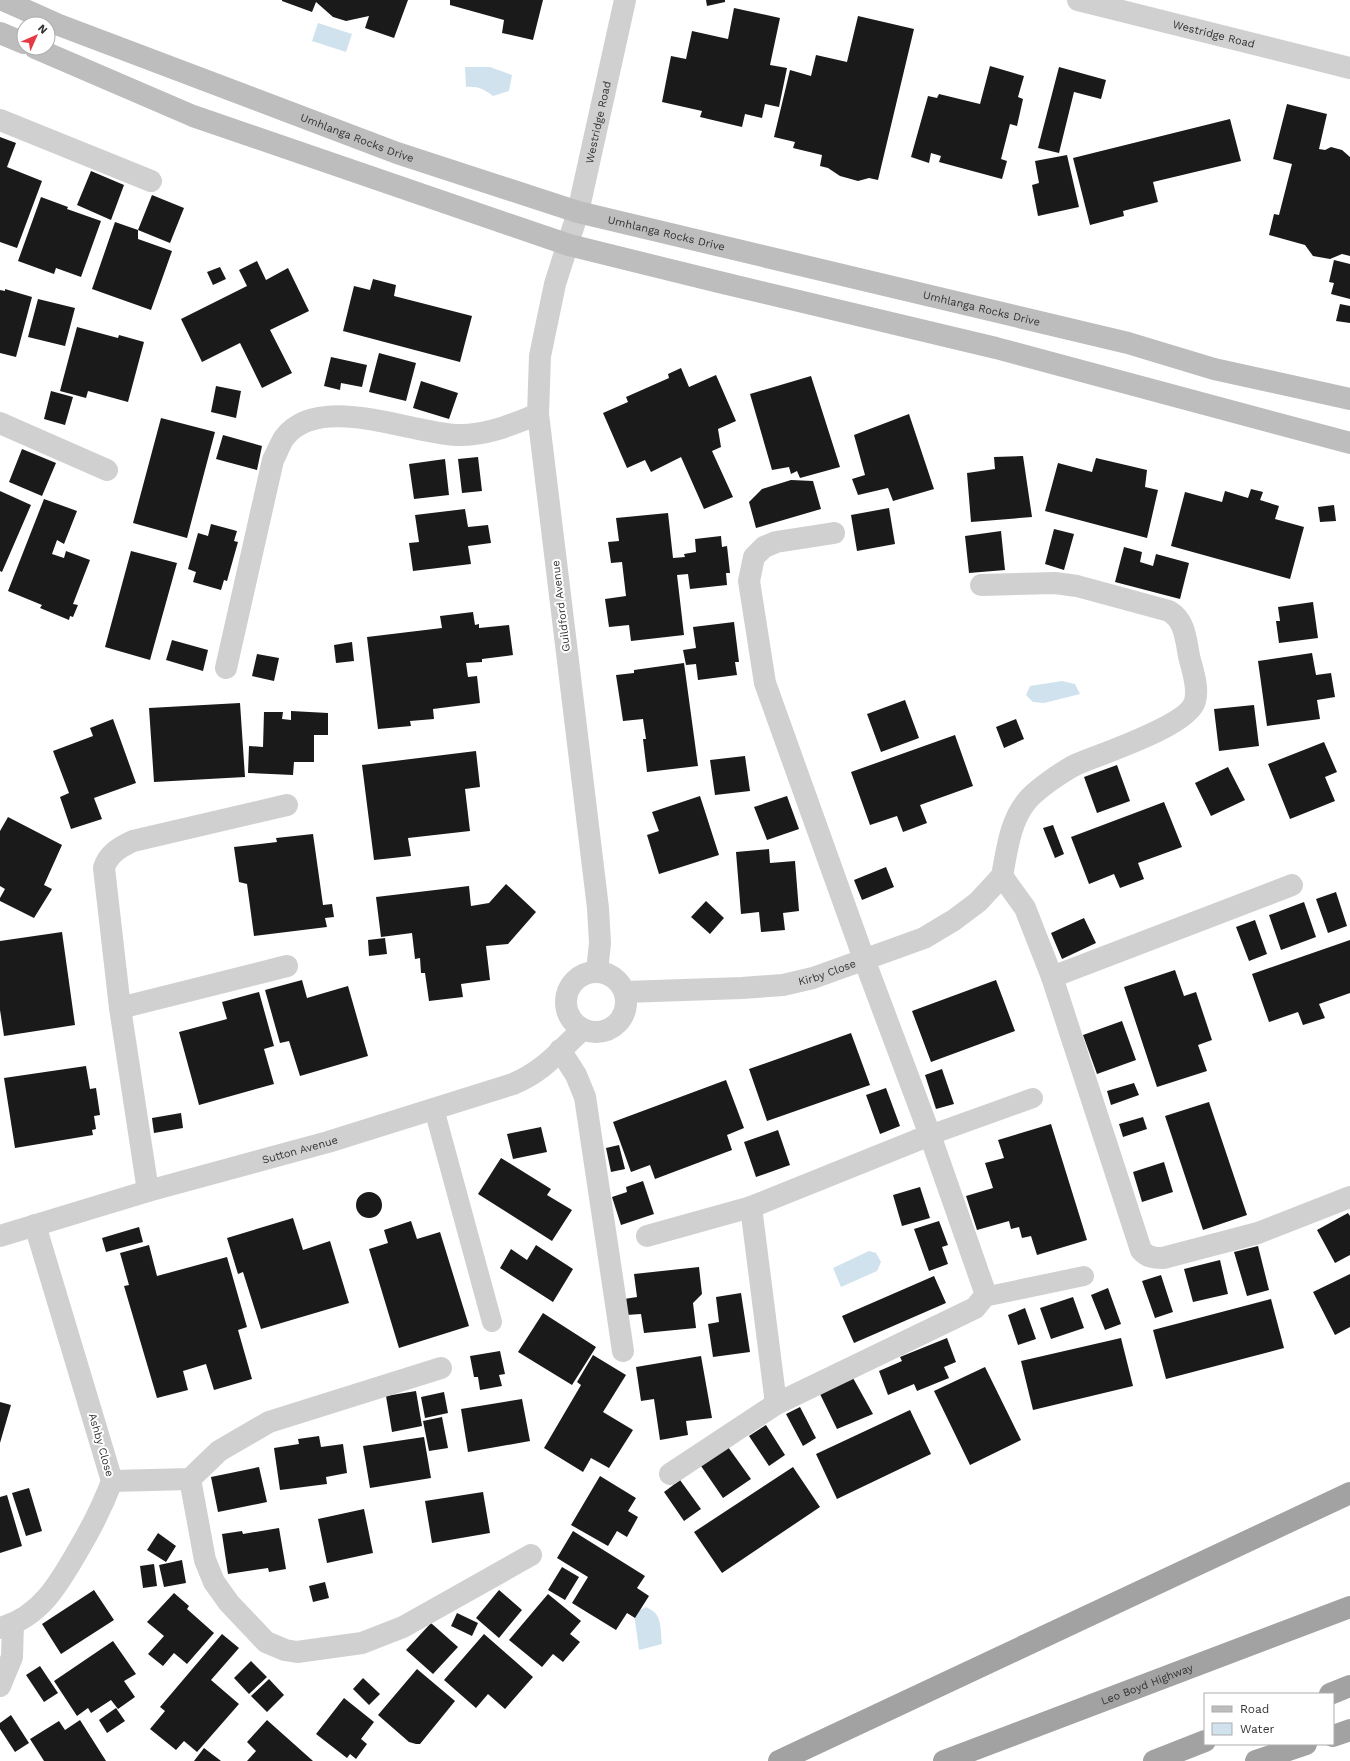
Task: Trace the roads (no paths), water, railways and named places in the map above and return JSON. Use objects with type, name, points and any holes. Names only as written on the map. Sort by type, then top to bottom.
[{"type":"highway","points":[[779,1761],[1350,1493]]},
{"type":"highway","name":"Leo Boyd Highway","points":[[944,1761],[1350,1607]]},
{"type":"highway","points":[[1332,1693],[1350,1686]]},
{"type":"highway","points":[[1334,1736],[1350,1730]]},
{"type":"highway","points":[[1154,1761],[1204,1741]]},
{"type":"highway","points":[[1256,1761],[1303,1745]]},
{"type":"main road","name":"Umhlanga Rocks Drive","points":[[3,0],[59,25],[397,153],[578,212],[1128,343],[1214,369],[1350,399]]},
{"type":"main road","points":[[0,33],[16,40]]},
{"type":"main road","points":[[54,56],[193,116],[569,245],[765,294],[996,348],[1350,443]]},
{"type":"street","name":"Westridge Road","points":[[569,245],[578,212],[625,0]]},
{"type":"street","name":"Westridge Road","points":[[1078,0],[1209,34],[1350,68]]},
{"type":"street","points":[[0,120],[151,181]]},
{"type":"street","name":"Guildford Avenue","points":[[569,245],[555,284],[540,356],[538,414],[598,908],[600,943],[597,971]]},
{"type":"street","points":[[226,668],[274,460],[285,438],[299,425],[319,417],[343,415],[428,432],[456,435],[477,435],[499,430],[538,414]]},
{"type":"street","points":[[0,423],[107,470]]},
{"type":"street","points":[[670,1474],[776,1404],[975,1308],[984,1297],[985,1292],[930,1135],[864,959],[765,683],[749,581],[754,557],[764,547],[776,542],[834,533]]},
{"type":"street","points":[[981,585],[1055,583],[1077,586],[1169,611],[1175,614],[1181,622],[1185,635],[1196,690],[1195,701],[1190,711],[1174,724],[1073,766],[1027,801],[1013,823],[1002,876],[1025,908],[1052,977],[1141,1250],[1146,1255],[1154,1258],[1163,1258],[1258,1233],[1350,1197]]},
{"type":"street","points":[[148,1191],[120,1008],[104,868],[109,857],[122,847],[133,842],[287,805]]},
{"type":"street","name":"Kirby Close","points":[[625,992],[783,985],[813,978],[924,938],[948,924],[978,902],[1002,876]]},
{"type":"street","points":[[1052,977],[1292,885]]},
{"type":"street","points":[[120,1008],[288,966]]},
{"type":"street","points":[[597,971],[609,974],[619,981],[625,992],[627,1004],[623,1017],[613,1028],[600,1033],[582,1030],[569,1017],[565,1001],[570,985],[582,974],[597,971]]},
{"type":"street","name":"Sutton Avenue","points":[[0,1236],[148,1191],[328,1142],[513,1084],[532,1076],[548,1064],[560,1050],[582,1030]]},
{"type":"street","points":[[560,1050],[576,1075],[585,1097],[623,1351]]},
{"type":"street","points":[[647,1236],[751,1207],[930,1135]]},
{"type":"street","points":[[751,1207],[776,1404]]},
{"type":"street","name":"Ashby Close","points":[[7,1626],[36,1610],[58,1585],[103,1507],[112,1481],[35,1225]]},
{"type":"street","points":[[112,1481],[190,1479],[219,1451],[269,1422],[441,1368]]},
{"type":"street","points":[[190,1479],[205,1560],[214,1582],[229,1603],[266,1642],[285,1650],[297,1652],[362,1643],[403,1627],[531,1555]]},
{"type":"street","points":[[0,1686],[12,1657],[7,1626]]},
{"type":"lane","points":[[930,1135],[1033,1098]]},
{"type":"lane","points":[[434,1109],[492,1322]]},
{"type":"lane","points":[[984,1297],[1084,1276]]},
{"type":"water","points":[[318,23],[352,34],[346,52],[312,41]]},
{"type":"water","points":[[465,67],[490,67],[512,75],[509,91],[493,96],[480,88],[466,87]]},
{"type":"water","points":[[1062,681],[1075,684],[1080,694],[1044,703],[1033,702],[1026,695],[1030,686]]},
{"type":"water","points":[[869,1251],[876,1253],[881,1262],[877,1271],[841,1287],[833,1268]]},
{"type":"water","points":[[646,1607],[658,1617],[661,1627],[662,1644],[639,1650],[634,1613]]}]
